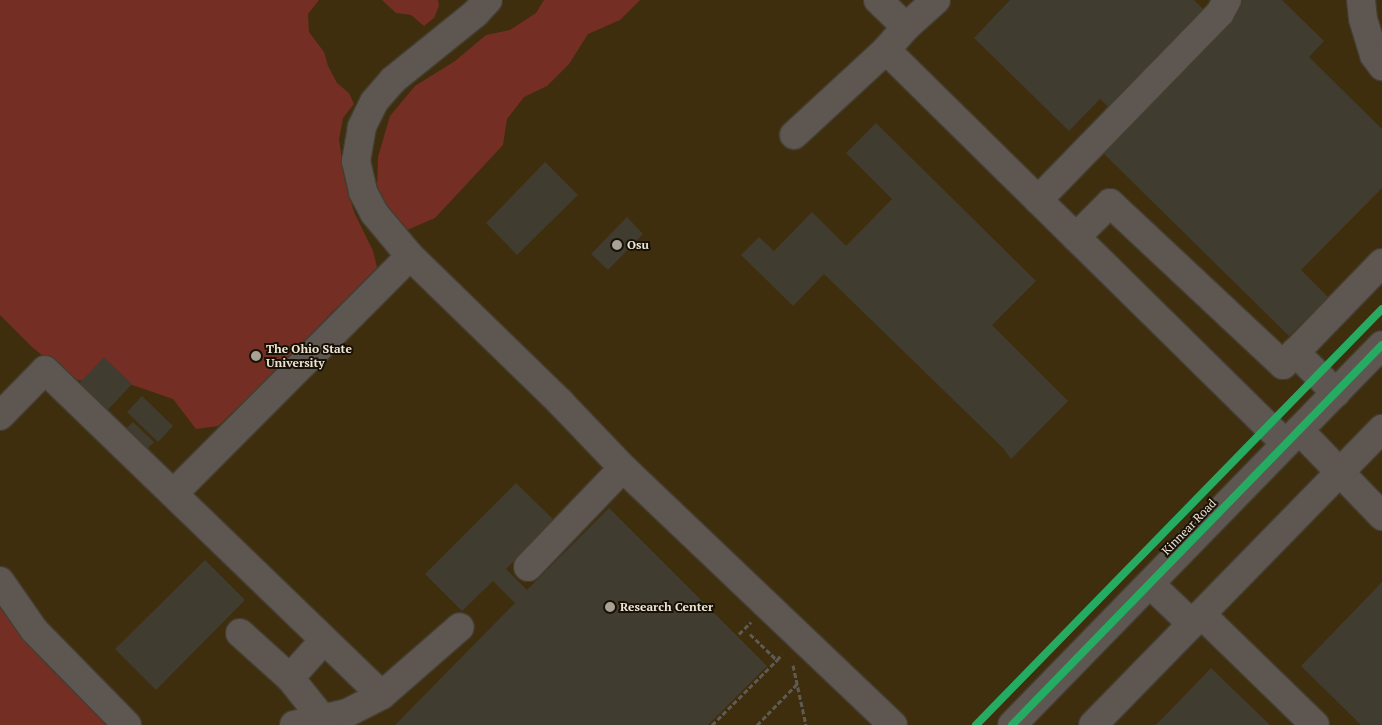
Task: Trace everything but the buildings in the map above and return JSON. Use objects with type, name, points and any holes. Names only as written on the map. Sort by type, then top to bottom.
[{"type":"street","points":[[488,0],[476,13],[393,80],[374,102],[362,128],[356,162],[363,192],[374,213],[410,256],[560,402],[623,468],[893,725]]},
{"type":"street","points":[[878,0],[906,27]]},
{"type":"street","points":[[794,135],[886,50],[906,27],[936,0]]},
{"type":"street","points":[[1038,200],[1220,13],[1227,0]]},
{"type":"street","points":[[1361,0],[1363,19],[1374,55],[1382,66]]},
{"type":"street","points":[[886,50],[1076,237],[1293,437],[1341,471],[1382,516]]},
{"type":"street","points":[[1076,237],[1110,203],[1283,364],[1380,270]]},
{"type":"street","points":[[174,493],[410,256]]},
{"type":"street","name":"Kinnear Road","points":[[1012,725],[1382,345]]},
{"type":"street","points":[[1295,352],[1336,392]]},
{"type":"street","points":[[0,416],[45,370],[382,695]]},
{"type":"street","points":[[1093,725],[1382,429]]},
{"type":"street","points":[[528,567],[623,468]]},
{"type":"street","points":[[0,581],[34,630],[127,725]]},
{"type":"street","points":[[1150,584],[1197,619],[1315,725]]},
{"type":"street","points":[[294,725],[347,713],[382,695],[460,627]]},
{"type":"street","points":[[240,633],[290,678],[322,718]]},
{"type":"street","points":[[290,678],[324,640]]},
{"type":"path","points":[[750,634],[777,660]]},
{"type":"path","points":[[712,725],[786,650]]},
{"type":"path","points":[[792,661],[806,725]]},
{"type":"path","points":[[757,725],[798,683]]},
{"type":"shaded area","points":[[0,0],[1382,0],[1382,725],[0,725]]},
{"type":"shaded area","points":[[0,0],[319,0],[308,14],[309,32],[324,52],[328,66],[337,83],[349,93],[354,104],[343,118],[339,139],[345,181],[354,212],[373,251],[377,267],[364,284],[332,312],[281,368],[218,426],[196,429],[173,399],[115,379],[87,382],[70,378],[32,347],[0,315]]},
{"type":"shaded area","points":[[382,0],[438,0],[439,6],[434,18],[424,26],[411,15],[396,13]]},
{"type":"shaded area","points":[[544,0],[640,0],[620,20],[588,34],[569,64],[547,86],[524,97],[507,119],[503,145],[435,218],[407,230],[388,210],[377,189],[378,157],[390,116],[415,86],[455,61],[486,35],[510,30],[536,13]]},
{"type":"shaded area","points":[[0,581],[127,725],[0,725]]},
{"type":"cycle path","points":[[976,725],[1382,309]]},
{"type":"cycle path","points":[[1012,725],[1382,345]]},
{"type":"place","name":"Osu","points":[[617,245]]},
{"type":"place","name":"The Ohio State University","points":[[256,356]]},
{"type":"place","name":"Research Center","points":[[610,607]]}]
